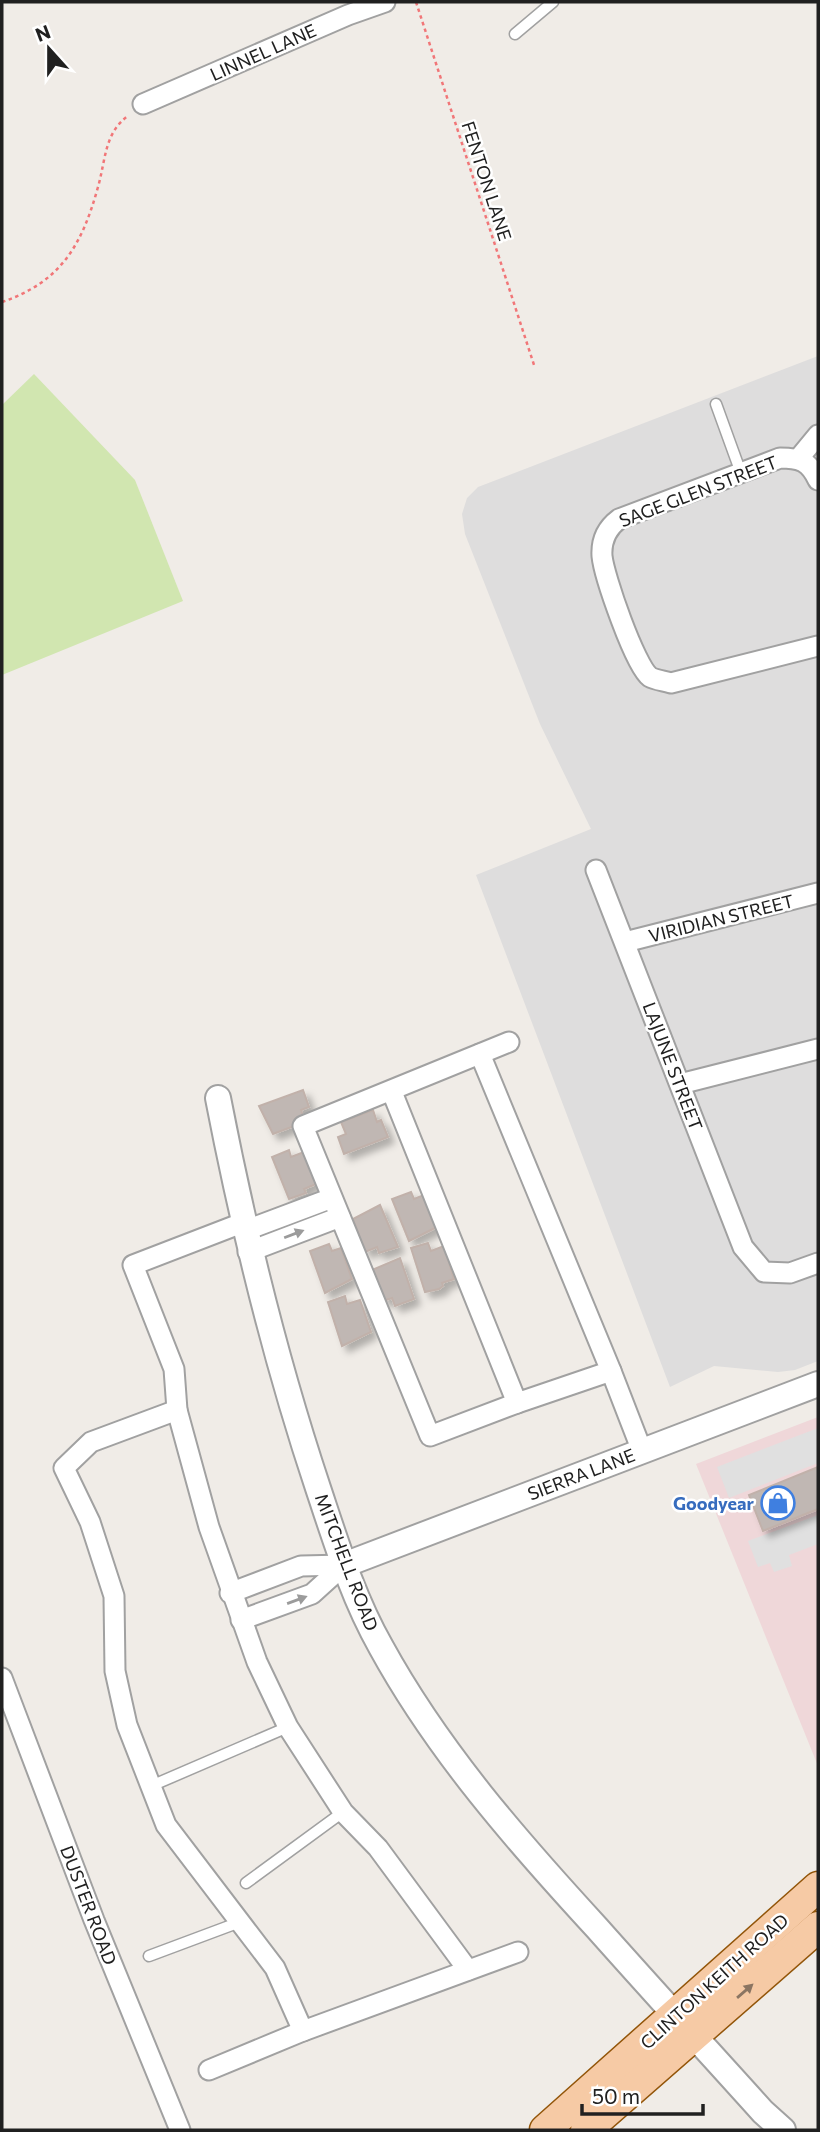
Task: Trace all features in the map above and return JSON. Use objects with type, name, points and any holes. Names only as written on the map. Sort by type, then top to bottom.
[{"type":"main road","name":"CLINTON KEITH ROAD","points":[[586,2130],[818,1887]]},
{"type":"main road","name":"CLINTON KEITH ROAD","points":[[545,2130],[818,1927]]},
{"type":"street","name":"LINNEL LANE","points":[[143,104],[348,15],[385,2]]},
{"type":"street","points":[[799,458],[818,435]]},
{"type":"street","name":"SAGE GLEN STREET","points":[[818,480],[812,466],[799,458],[780,458],[620,519],[610,526],[604,537],[602,556],[634,656],[650,677],[671,683],[818,646]]},
{"type":"street","name":"LAJUNE STREET","points":[[596,870],[743,1247],[764,1272],[790,1273],[818,1263]]},
{"type":"street","name":"VIRIDIAN STREET","points":[[625,942],[818,893]]},
{"type":"street","points":[[509,1042],[392,1092],[303,1126],[430,1436],[611,1371]]},
{"type":"street","points":[[680,1084],[818,1049]]},
{"type":"street","points":[[481,1054],[642,1451]]},
{"type":"street","points":[[392,1092],[517,1403]]},
{"type":"street","name":"MITCHELL ROAD","points":[[218,1098],[245,1235],[299,1433],[344,1565],[379,1645],[443,1746],[548,1874],[783,2130]]},
{"type":"street","points":[[245,1235],[332,1198]]},
{"type":"street","points":[[340,1217],[245,1235],[133,1265],[174,1369],[177,1410],[230,1593],[288,1727],[343,1812],[378,1848],[468,1970]]},
{"type":"street","name":"SIERRA LANE","points":[[344,1565],[818,1384]]},
{"type":"street","points":[[177,1410],[91,1442],[64,1468],[90,1522],[114,1596],[115,1671],[127,1726],[166,1825],[275,1968],[303,2031]]},
{"type":"street","points":[[230,1593],[301,1566],[344,1565]]},
{"type":"street","points":[[241,1620],[312,1594],[344,1565]]},
{"type":"street","name":"DUSTER ROAD","points":[[2,1678],[94,1920],[180,2130]]},
{"type":"street","points":[[209,2070],[303,2031],[518,1952]]},
{"type":"lane","points":[[515,34],[553,2]]},
{"type":"lane","points":[[716,404],[741,472]]},
{"type":"lane","points":[[151,1786],[288,1727]]},
{"type":"lane","points":[[246,1883],[343,1812]]},
{"type":"lane","points":[[149,1956],[242,1922]]},
{"type":"path","name":"FENTON LANE","points":[[416,2],[535,368]]},
{"type":"path","points":[[2,302],[45,282],[63,267],[76,247],[98,188],[108,137],[122,120],[143,104]]},
{"type":"shaded area","points":[[818,356],[818,1361],[795,1370],[778,1372],[714,1366],[670,1387],[476,875],[591,829],[540,724],[465,534],[462,514],[467,498],[478,487]]},
{"type":"shaded area","points":[[818,1417],[818,1766],[696,1464]]},
{"type":"shaded area","points":[[818,1428],[818,1463],[729,1498],[717,1467]]},
{"type":"shaded area","points":[[818,1515],[818,1544],[789,1555],[792,1566],[774,1572],[770,1563],[758,1567],[748,1541]]},
{"type":"green space","points":[[34,374],[135,480],[183,601],[2,675],[2,405]]},
{"type":"building","points":[[303,1090],[309,1107],[301,1110],[305,1122],[273,1134],[259,1106]]},
{"type":"building","points":[[373,1110],[377,1122],[381,1120],[388,1137],[344,1154],[338,1137],[346,1134],[341,1122]]},
{"type":"building","points":[[289,1150],[291,1157],[304,1152],[316,1184],[304,1189],[306,1193],[289,1199],[272,1157]]},
{"type":"building","points":[[411,1192],[414,1199],[424,1195],[437,1227],[409,1241],[392,1199]]},
{"type":"building","points":[[380,1205],[398,1247],[379,1253],[377,1247],[365,1252],[353,1219]]},
{"type":"building","points":[[428,1243],[431,1251],[444,1246],[454,1279],[442,1283],[443,1286],[439,1289],[425,1292],[411,1248]]},
{"type":"building","points":[[329,1244],[332,1251],[341,1248],[352,1279],[325,1293],[310,1251]]},
{"type":"building","points":[[400,1258],[414,1299],[395,1306],[392,1298],[383,1301],[372,1270]]},
{"type":"building","points":[[345,1296],[347,1304],[360,1300],[371,1332],[342,1346],[328,1302]]},
{"type":"building","points":[[818,1467],[818,1509],[763,1531],[749,1495]]},
{"type":"place","name":"Goodyear","points":[[778,1503]]}]
